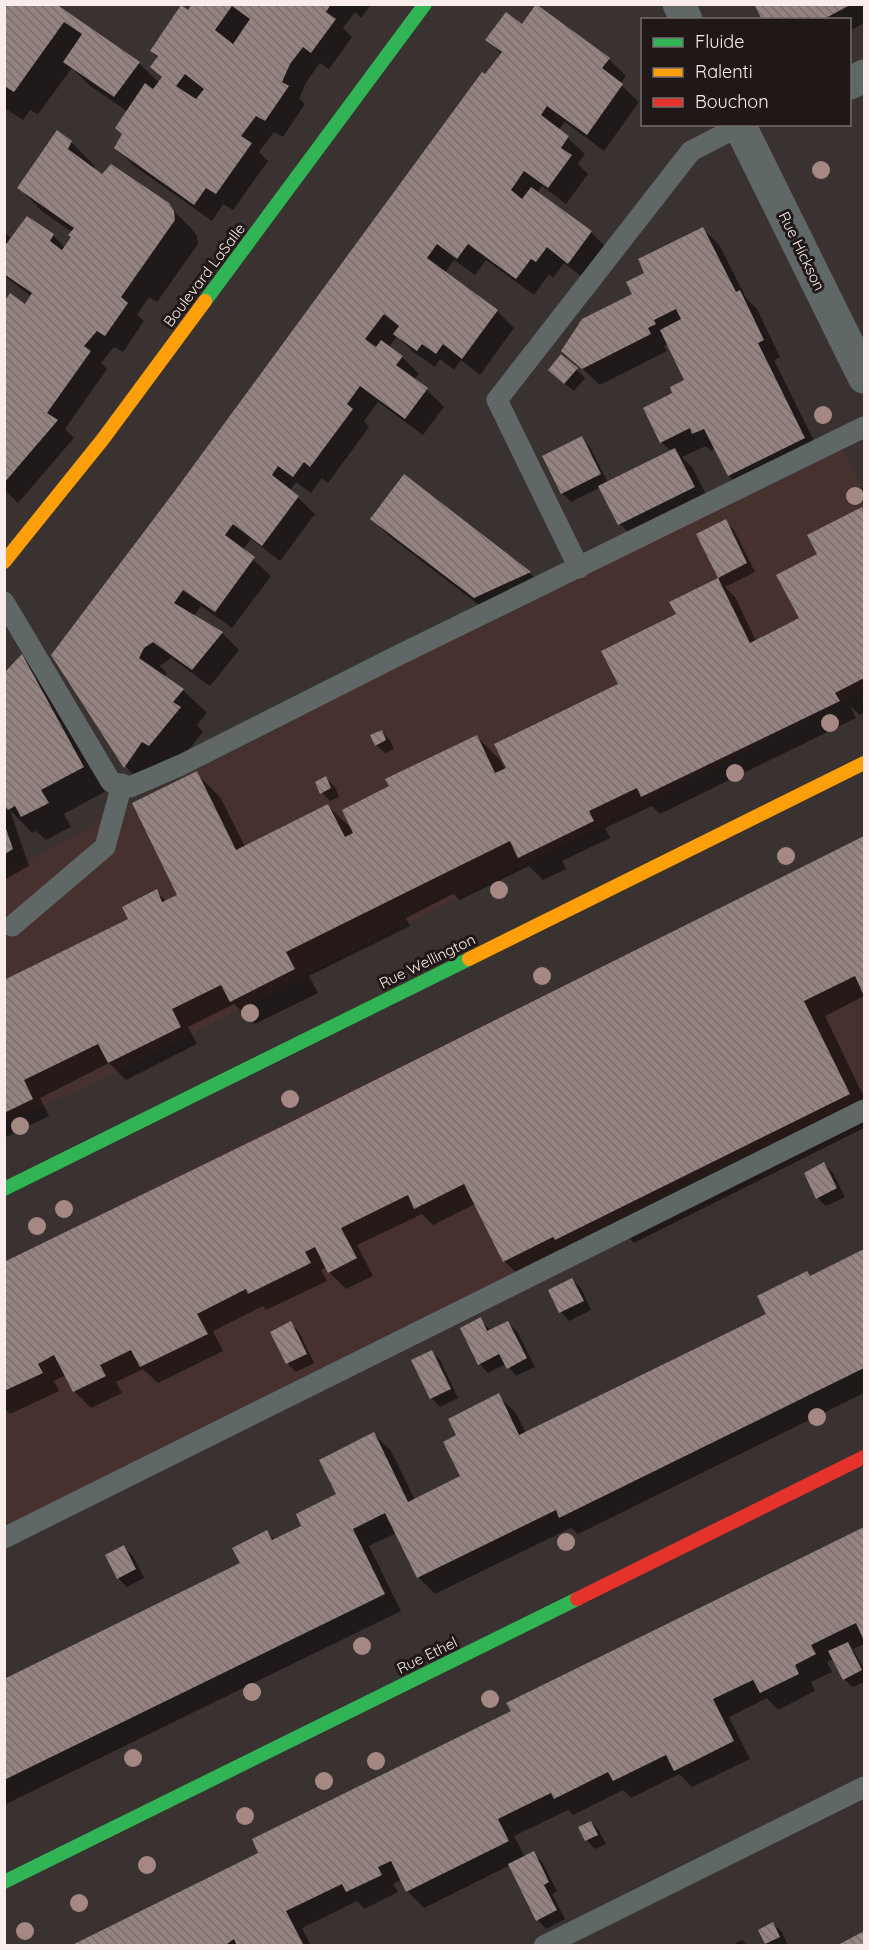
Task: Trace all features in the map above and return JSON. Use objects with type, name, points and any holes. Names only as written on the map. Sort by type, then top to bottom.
[{"type":"main road","name":"Boulevard LaSalle","points":[[6,554],[103,439],[425,4]]},
{"type":"main road","name":"Rue Wellington","points":[[4,1189],[864,763]]},
{"type":"main road","name":"Rue Ethel","points":[[4,1882],[864,1457]]},
{"type":"street","points":[[679,4],[685,18]]},
{"type":"street","name":"Rue Hickson","points":[[747,127],[864,377]]},
{"type":"lane","points":[[579,568],[497,400],[691,151],[747,127]]},
{"type":"lane","points":[[4,602],[111,782],[130,787],[181,765],[399,655],[864,427]]},
{"type":"lane","points":[[12,926],[105,847],[122,784]]},
{"type":"lane","points":[[4,1538],[864,1110]]},
{"type":"lane","points":[[544,1946],[864,1787]]},
{"type":"shaded area","points":[[838,441],[864,493],[864,690],[103,1080],[5,1121],[5,875],[132,803]]},
{"type":"shaded area","points":[[864,836],[864,1107],[5,1525],[5,1262]]},
{"type":"building","points":[[4,4],[56,4],[140,62],[114,97],[63,62],[82,34],[64,22],[14,92],[6,87],[4,89]]},
{"type":"building","points":[[192,4],[331,4],[326,12],[336,19],[311,53],[303,47],[290,64],[282,82],[289,86],[265,121],[256,116],[241,136],[252,143],[216,194],[206,188],[194,205],[114,148],[122,134],[115,128],[145,83],[153,89],[162,77],[150,67],[158,56],[150,51],[181,5],[188,10]],"holes":[[[232,6],[250,19],[233,44],[215,30]],[[185,74],[204,89],[196,99],[176,86]]]},
{"type":"building","points":[[536,4],[610,58],[602,68],[623,84],[587,135],[547,106],[541,115],[569,136],[561,148],[572,155],[548,188],[524,171],[511,190],[522,199],[531,187],[592,231],[568,264],[547,247],[536,262],[531,259],[516,279],[468,244],[457,259],[437,244],[427,258],[498,310],[462,359],[443,344],[436,354],[422,344],[417,351],[393,334],[399,326],[384,314],[365,339],[376,347],[381,340],[403,356],[396,365],[428,388],[405,419],[360,386],[347,404],[353,409],[310,467],[304,462],[293,477],[278,466],[272,475],[299,496],[262,546],[233,524],[225,535],[255,557],[215,612],[183,590],[174,603],[223,632],[192,670],[153,642],[144,648],[139,658],[184,689],[173,702],[181,707],[149,746],[142,742],[124,768],[51,655],[174,492],[482,72],[485,74],[502,52],[485,40],[506,12],[522,24]]},
{"type":"building","points":[[754,4],[852,4],[826,18],[761,18]]},
{"type":"building","points":[[57,130],[72,141],[68,149],[102,174],[111,164],[169,203],[174,211],[175,220],[121,297],[128,303],[105,336],[97,331],[84,346],[91,351],[47,413],[58,420],[4,483],[4,302],[10,293],[25,304],[32,293],[4,274],[4,247],[27,216],[54,234],[50,241],[62,250],[71,237],[68,235],[74,228],[17,188]]},
{"type":"building","points":[[703,227],[736,292],[740,290],[764,340],[758,343],[805,438],[728,476],[704,429],[692,434],[690,428],[660,443],[643,408],[672,393],[670,387],[684,380],[660,330],[681,319],[676,309],[654,320],[656,324],[648,328],[651,334],[582,369],[561,351],[582,319],[632,294],[626,282],[644,273],[638,259]]},
{"type":"building","points":[[561,354],[578,368],[564,384],[548,370]]},
{"type":"building","points":[[582,436],[601,474],[561,494],[542,456]]},
{"type":"building","points":[[675,448],[695,487],[618,525],[598,486]]},
{"type":"building","points":[[404,474],[531,572],[474,598],[370,519]]},
{"type":"building","points":[[862,507],[864,512],[864,678],[835,693],[840,701],[641,797],[637,788],[589,811],[594,821],[518,858],[510,841],[435,878],[286,952],[295,969],[230,1002],[221,985],[172,1009],[181,1027],[108,1063],[98,1044],[24,1080],[33,1099],[4,1113],[4,980],[128,919],[122,907],[157,889],[162,902],[177,895],[132,803],[197,771],[236,850],[328,804],[345,837],[353,833],[342,810],[389,786],[385,779],[477,735],[495,773],[506,768],[494,744],[618,684],[601,651],[676,614],[669,602],[718,578],[750,643],[799,618],[776,575],[817,554],[807,535]]},
{"type":"building","points":[[726,519],[747,563],[718,578],[696,534]]},
{"type":"building","points":[[22,654],[84,767],[41,790],[49,803],[21,817],[15,806],[8,810],[4,805],[4,673]]},
{"type":"building","points":[[382,730],[386,740],[375,746],[370,735]]},
{"type":"building","points":[[326,776],[331,788],[320,794],[315,782]]},
{"type":"building","points":[[5,826],[13,849],[5,854]]},
{"type":"building","points":[[864,836],[864,996],[855,976],[804,1001],[850,1094],[555,1240],[553,1237],[503,1262],[464,1184],[414,1209],[408,1195],[341,1228],[357,1258],[328,1273],[315,1247],[305,1252],[311,1263],[248,1294],[246,1289],[197,1314],[208,1334],[140,1367],[131,1350],[100,1365],[106,1376],[73,1392],[54,1355],[38,1364],[43,1373],[4,1391],[4,1262],[289,1123]]},
{"type":"building","points":[[824,1162],[837,1188],[816,1199],[804,1173]]},
{"type":"building","points":[[864,1249],[864,1368],[559,1518],[556,1510],[417,1578],[385,1513],[353,1529],[385,1594],[4,1780],[4,1679],[240,1563],[232,1548],[267,1530],[272,1540],[301,1526],[296,1514],[336,1494],[319,1460],[374,1432],[408,1502],[460,1476],[443,1442],[456,1435],[448,1419],[499,1393],[519,1435],[766,1314],[757,1296],[807,1271],[810,1276]]},
{"type":"building","points":[[572,1278],[584,1301],[559,1313],[548,1290]]},
{"type":"building","points":[[481,1317],[487,1331],[508,1321],[527,1358],[507,1369],[499,1354],[478,1365],[460,1328]]},
{"type":"building","points":[[291,1321],[307,1354],[286,1364],[270,1332]]},
{"type":"building","points":[[432,1350],[451,1389],[430,1399],[411,1360]]},
{"type":"building","points":[[864,1527],[864,1641],[856,1623],[811,1645],[816,1654],[795,1665],[799,1674],[760,1693],[753,1680],[713,1699],[734,1741],[674,1771],[666,1755],[613,1781],[608,1772],[554,1799],[551,1793],[498,1819],[509,1841],[406,1892],[391,1861],[378,1867],[382,1875],[346,1892],[342,1884],[286,1911],[304,1946],[237,1946],[234,1939],[224,1946],[70,1946],[258,1853],[252,1839],[511,1711],[506,1703]]},
{"type":"building","points":[[124,1545],[136,1569],[117,1579],[105,1555]]},
{"type":"building","points":[[848,1642],[862,1670],[843,1680],[828,1651]]},
{"type":"building","points":[[591,1821],[598,1835],[585,1841],[578,1827]]},
{"type":"building","points":[[534,1851],[549,1882],[544,1885],[557,1910],[536,1921],[508,1864]]},
{"type":"building","points":[[773,1922],[780,1937],[765,1944],[758,1930]]},
{"type":"building","points":[[864,1931],[864,1946],[836,1946]]},
{"type":"traffic: fast","points":[[205,301],[425,4]]},
{"type":"traffic: fast","points":[[4,1189],[469,959]]},
{"type":"traffic: fast","points":[[4,1882],[577,1599]]},
{"type":"traffic: slow","points":[[4,562],[103,439],[205,301]]},
{"type":"traffic: slow","points":[[469,959],[864,763]]},
{"type":"traffic: jam","points":[[577,1599],[864,1457]]}]
